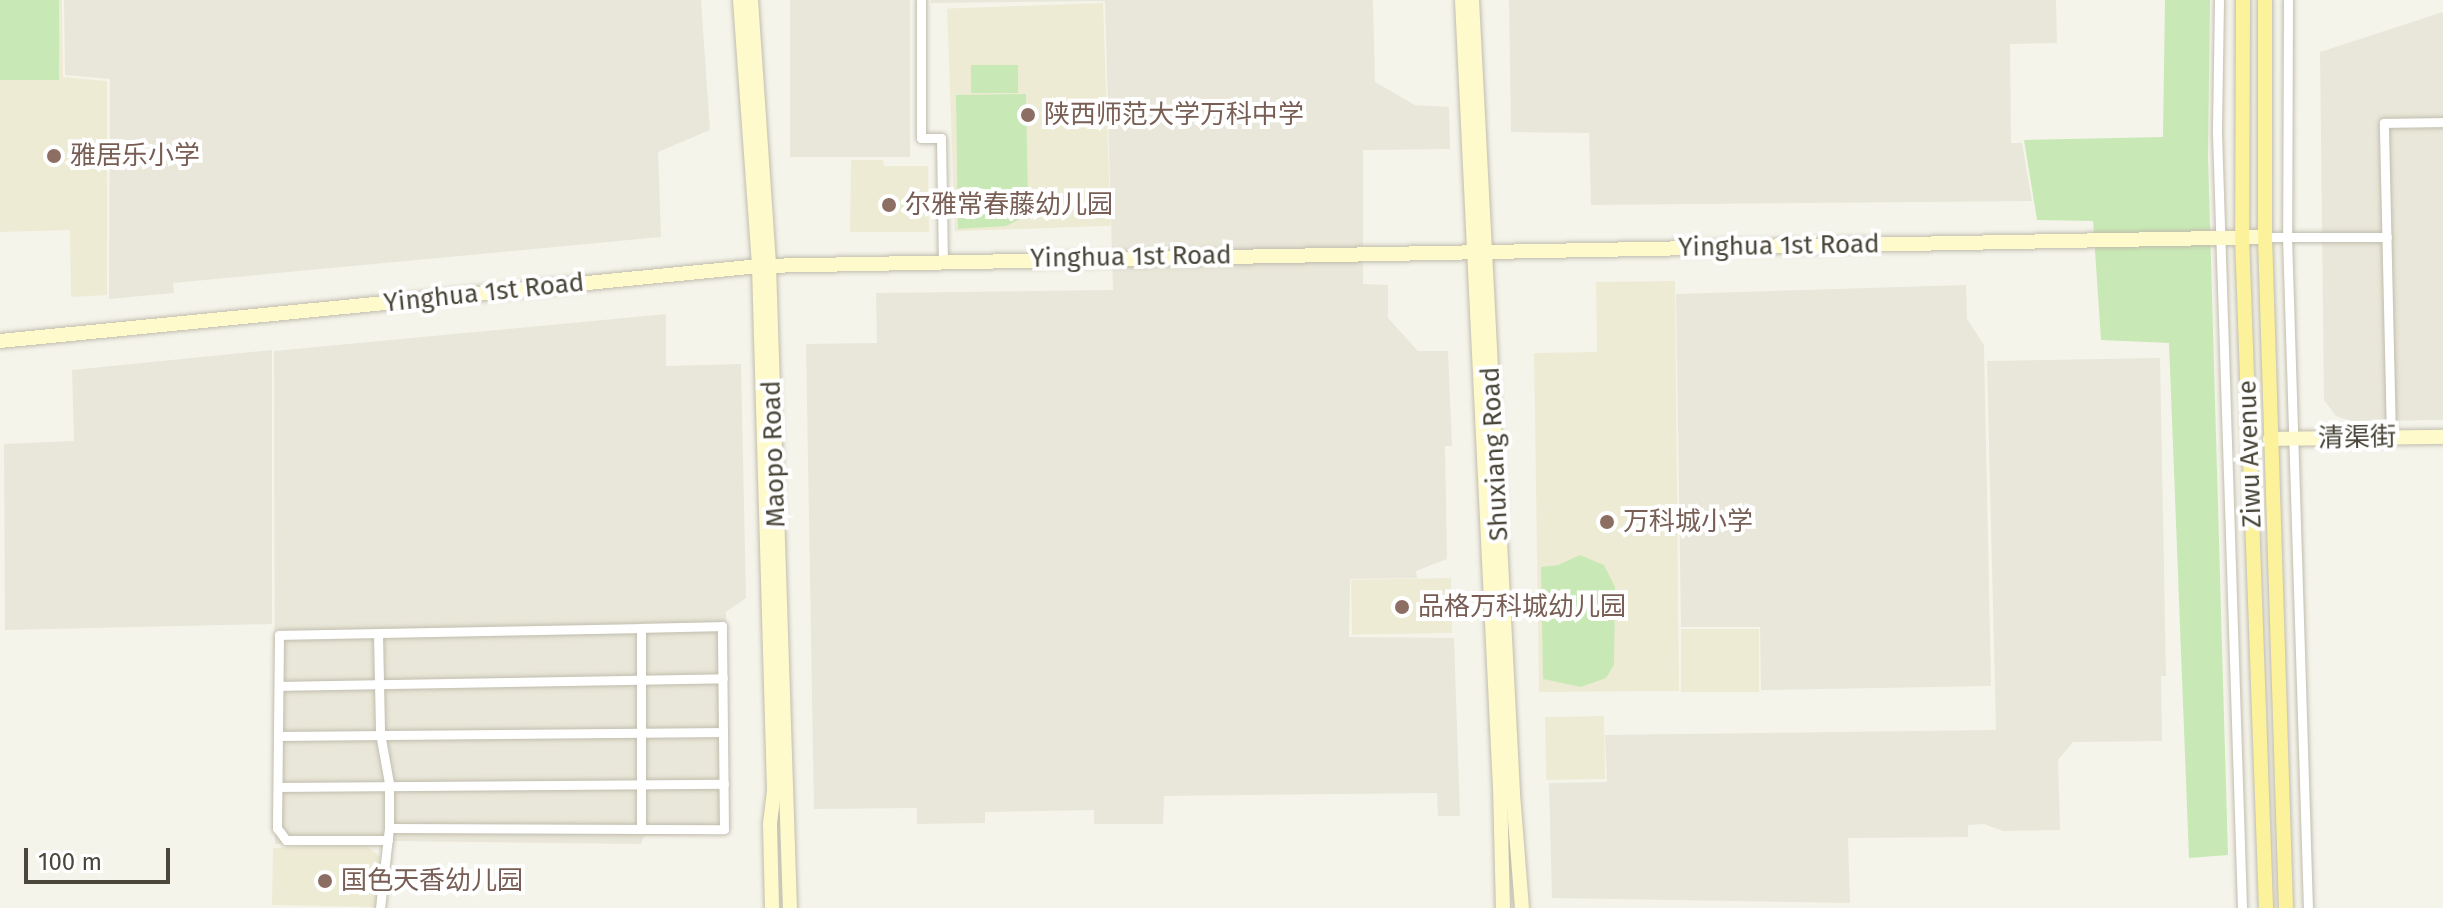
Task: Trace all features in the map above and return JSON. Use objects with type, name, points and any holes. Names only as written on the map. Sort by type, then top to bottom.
[{"type":"main road","name":"Ziwu Avenue","points":[[2243,0],[2242,237],[2266,908]]},
{"type":"main road","name":"Ziwu Avenue","points":[[2265,0],[2265,237],[2286,908]]},
{"type":"street","name":"Maopo Road","points":[[740,0],[764,266],[774,791],[770,825],[772,908]]},
{"type":"street","name":"Maopo Road","points":[[751,0],[790,908]]},
{"type":"street","points":[[921,0],[921,138],[941,138],[943,260]]},
{"type":"street","name":"Shuxiang Road","points":[[1462,0],[1522,908]]},
{"type":"street","name":"Shuxiang Road","points":[[1472,0],[1503,908]]},
{"type":"street","name":"Ziwu Avenue","points":[[2219,0],[2220,238],[2242,908]]},
{"type":"street","name":"Ziwu Avenue","points":[[2288,0],[2287,237],[2308,908]]},
{"type":"street","points":[[2391,438],[2384,123],[2443,122]]},
{"type":"street","name":"Yinghua 1st Road","points":[[0,341],[764,266],[943,260],[2265,237]]},
{"type":"street","points":[[2265,237],[2387,237]]},
{"type":"street","name":"清渠街","points":[[2270,439],[2443,437]]},
{"type":"street","points":[[388,840],[286,840],[277,828],[279,635],[722,626],[724,829],[389,828]]},
{"type":"street","points":[[641,628],[641,827]]},
{"type":"street","points":[[378,634],[380,733],[389,783],[389,828],[380,908]]},
{"type":"street","points":[[279,686],[723,678]]},
{"type":"street","points":[[279,736],[723,732]]},
{"type":"street","points":[[279,787],[389,783],[724,784]]},
{"type":"shaded area","name":"雅居乐小学","points":[[0,0],[62,0],[63,77],[107,81],[107,295],[71,297],[70,230],[0,232]]},
{"type":"shaded area","points":[[64,0],[701,0],[710,130],[658,152],[661,237],[173,283],[174,293],[109,299],[110,79],[65,75]]},
{"type":"shaded area","points":[[790,0],[910,0],[910,157],[790,157]]},
{"type":"shaded area","points":[[931,0],[1373,0],[1375,82],[1415,105],[1449,107],[1450,149],[1363,150],[1363,284],[1388,285],[1388,318],[1418,351],[1448,351],[1452,446],[1445,446],[1447,559],[1416,571],[1417,578],[1350,579],[1349,637],[1454,638],[1460,816],[1438,816],[1437,793],[1164,796],[1163,824],[1094,824],[1094,810],[985,812],[985,823],[917,824],[917,808],[814,809],[806,344],[877,343],[876,293],[1113,290],[1105,1],[931,3]]},
{"type":"shaded area","points":[[1509,0],[2056,0],[2057,43],[2010,44],[2011,143],[2022,143],[2032,201],[1591,205],[1589,133],[1511,132]]},
{"type":"shaded area","name":"陕西师范大学万科中学","points":[[1103,3],[1111,226],[955,231],[947,8]]},
{"type":"shaded area","points":[[2443,12],[2443,420],[2350,421],[2336,416],[2324,400],[2320,52]]},
{"type":"shaded area","name":"尔雅常春藤幼儿园","points":[[851,160],[883,160],[884,166],[928,166],[929,232],[850,232]]},
{"type":"shaded area","name":"万科城小学","points":[[1675,281],[1679,691],[1539,692],[1534,353],[1597,352],[1596,282]]},
{"type":"shaded area","points":[[1966,285],[1967,319],[1984,345],[1991,686],[1761,690],[1760,627],[1681,627],[1676,294]]},
{"type":"shaded area","points":[[666,314],[666,366],[741,364],[746,598],[726,612],[725,834],[644,836],[641,844],[394,841],[275,844],[274,351]]},
{"type":"shaded area","points":[[272,350],[272,624],[5,630],[4,444],[74,441],[72,370]]},
{"type":"shaded area","points":[[2160,358],[2166,676],[2161,676],[2162,741],[2073,742],[2058,760],[2060,830],[2003,831],[1984,824],[1968,825],[1968,837],[1848,838],[1850,903],[1552,898],[1549,783],[1607,782],[1605,735],[1996,730],[1987,361]]},
{"type":"shaded area","name":"品格万科城幼儿园","points":[[1451,578],[1452,633],[1352,635],[1351,580]]},
{"type":"shaded area","points":[[1681,629],[1759,629],[1759,692],[1681,692]]},
{"type":"shaded area","points":[[1604,716],[1605,779],[1546,780],[1545,717]]},
{"type":"shaded area","name":"国色天香幼儿园","points":[[365,844],[380,857],[376,907],[272,905],[273,848]]},
{"type":"green space","points":[[0,0],[59,0],[59,80],[0,80]]},
{"type":"green space","points":[[2165,0],[2210,0],[2208,156],[2228,855],[2189,858],[2169,343],[2101,340],[2093,221],[2037,220],[2024,140],[2163,137]]},
{"type":"green space","points":[[971,65],[1018,65],[1018,93],[971,93]]},
{"type":"green space","points":[[1026,94],[1028,204],[1018,220],[1006,226],[958,229],[956,95]]},
{"type":"green space","points":[[1580,555],[1604,565],[1615,587],[1614,665],[1606,678],[1581,687],[1543,679],[1541,567],[1558,565]]},
{"type":"place","name":"陕西师范大学万科中学","points":[[1028,115]]},
{"type":"place","name":"雅居乐小学","points":[[54,156]]},
{"type":"place","name":"尔雅常春藤幼儿园","points":[[889,205]]},
{"type":"place","name":"万科城小学","points":[[1607,522]]},
{"type":"place","name":"品格万科城幼儿园","points":[[1402,607]]},
{"type":"place","name":"国色天香幼儿园","points":[[325,881]]}]
